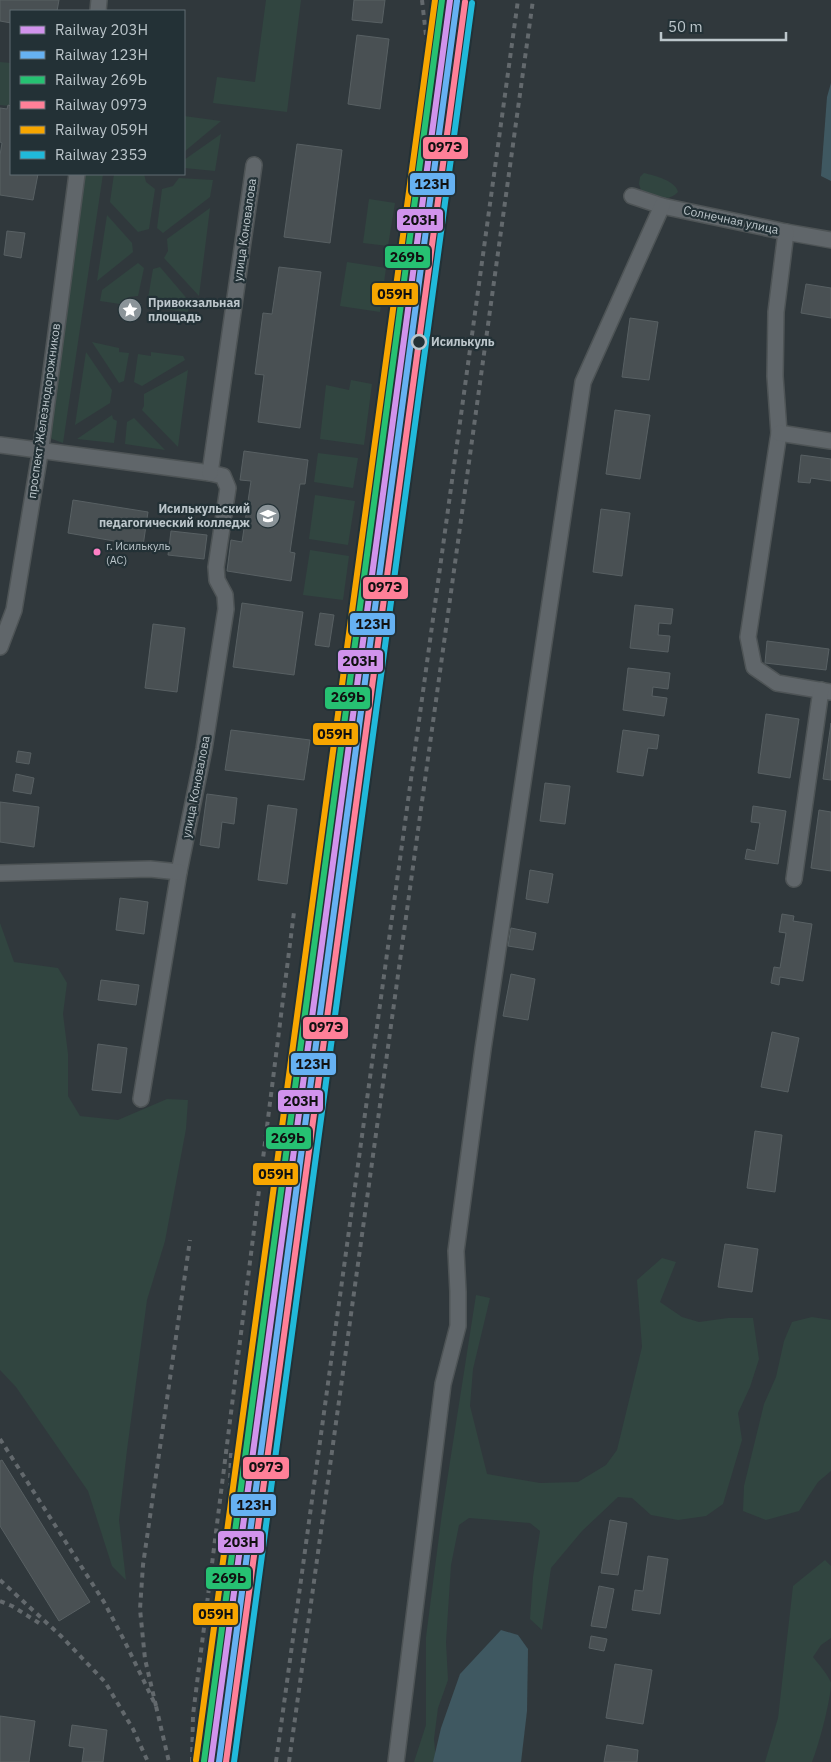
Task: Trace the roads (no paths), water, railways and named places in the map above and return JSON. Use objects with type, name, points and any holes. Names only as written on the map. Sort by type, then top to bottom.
[{"type":"street","name":"улица Коновалова","points":[[141,1099],[179,872],[204,749],[226,609],[225,595],[217,580],[216,567],[228,488],[216,474],[254,165]]},
{"type":"street","name":"проспект Железнодорожников","points":[[0,646],[14,610],[40,450],[77,175]]},
{"type":"street","name":"Солнечная улица","points":[[632,196],[662,206],[831,240]]},
{"type":"street","points":[[396,1762],[443,1384],[458,1326],[456,1251],[483,1049],[583,382],[662,206]]},
{"type":"street","points":[[786,232],[776,312],[774,376],[779,433],[748,637],[754,667],[778,684],[826,691],[794,878]]},
{"type":"street","points":[[779,433],[831,441]]},
{"type":"street","points":[[0,445],[216,474]]},
{"type":"street","points":[[0,873],[150,870],[179,872]]},
{"type":"water","points":[[831,83],[831,181],[821,176],[827,97]]},
{"type":"water","points":[[501,1630],[518,1635],[528,1649],[527,1711],[521,1762],[433,1762],[441,1728],[460,1674]]},
{"type":"railway","points":[[422,0],[428,53],[430,102],[429,159]]},
{"type":"railway","points":[[223,1762],[466,0]]},
{"type":"railway","points":[[276,1762],[518,0]]},
{"type":"railway","points":[[289,1762],[533,0]]},
{"type":"railway","points":[[192,1762],[193,1715],[294,912]]},
{"type":"railway","points":[[156,1706],[145,1659],[140,1609],[143,1565],[190,1240]]},
{"type":"railway","points":[[0,1439],[104,1602],[124,1640],[156,1706],[169,1762]]},
{"type":"railway","points":[[228,1548],[231,1453]]},
{"type":"railway","points":[[0,1580],[61,1636],[105,1682],[133,1729],[148,1762]]},
{"type":"railway","points":[[0,1601],[12,1606],[39,1623]]},
{"type":"railway","points":[[214,1732],[219,1617]]},
{"type":"rail line","name":"059Н","points":[[196,1760],[435,0]]},
{"type":"rail line","name":"269Ь","points":[[204,1761],[442,0]]},
{"type":"rail line","name":"203Н","points":[[211,1762],[450,0]]},
{"type":"rail line","name":"123Н","points":[[219,1762],[457,1]]},
{"type":"rail line","name":"097Э","points":[[226,1762],[465,2]]},
{"type":"rail line","name":"235Э","points":[[234,1762],[472,3]]},
{"type":"place","name":"Привокзальная площадь","points":[[130,310]]},
{"type":"place","name":"Исилькуль","points":[[419,342]]},
{"type":"place","name":"Исилькульский педагогический колледж","points":[[268,516]]},
{"type":"place","name":"г. Исилькуль (АС)","points":[[97,552]]}]
